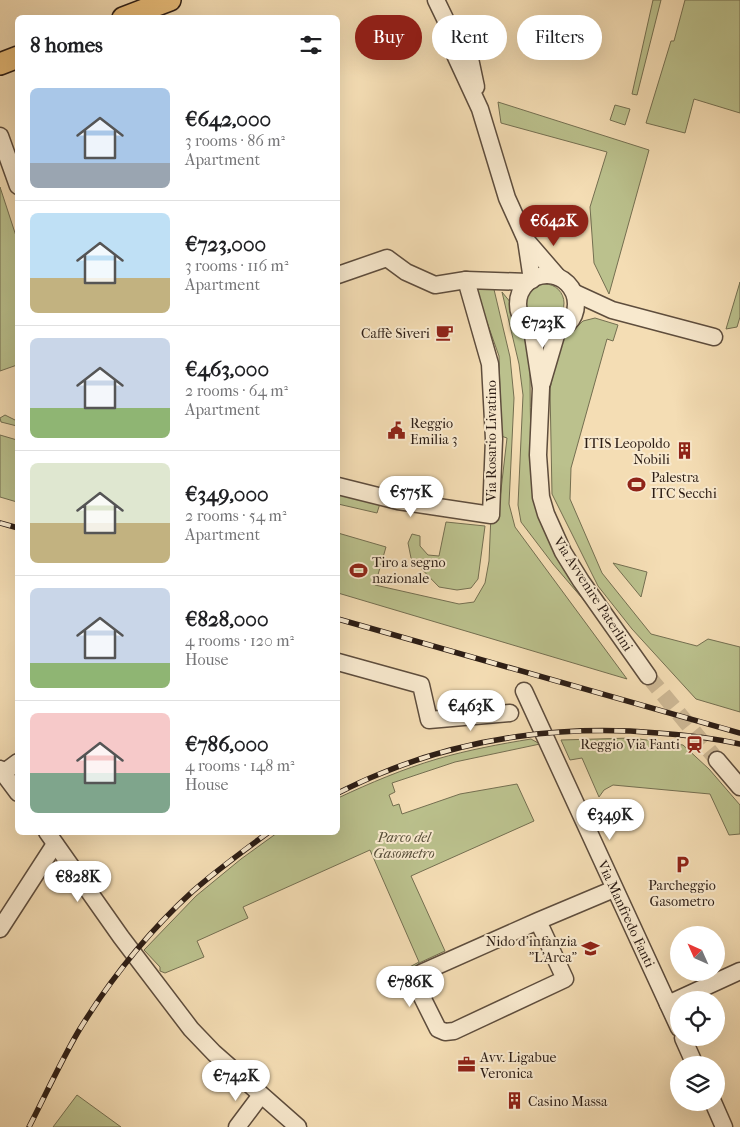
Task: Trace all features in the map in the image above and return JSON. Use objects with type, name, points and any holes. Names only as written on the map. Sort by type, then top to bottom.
[{"type":"main road","points":[[131,15],[170,0]]},
{"type":"main road","points":[[0,64],[15,58]]},
{"type":"street","points":[[436,0],[450,29],[461,36],[470,54],[480,109],[507,198],[526,240],[558,276],[567,282],[576,299],[576,311],[612,310]]},
{"type":"street","points":[[0,136],[15,178]]},
{"type":"street","points":[[496,281],[519,297],[530,281],[526,240]]},
{"type":"street","points":[[340,274],[387,258],[406,272],[435,285],[466,280],[530,281],[542,275],[558,276]]},
{"type":"street","name":"Via Rosario Livatino","points":[[340,486],[398,501],[491,515],[494,439],[490,364],[466,280]]},
{"type":"street","points":[[574,293],[612,310],[714,337]]},
{"type":"street","name":"Via Avvenire Paterlini","points":[[519,297],[520,315],[532,330],[541,388],[538,455],[541,497],[546,514],[563,552],[581,582],[648,676]]},
{"type":"street","name":"Via Avvenire Paterlini","points":[[541,388],[557,332],[570,323],[576,311]]},
{"type":"street","points":[[532,330],[542,333],[557,332]]},
{"type":"street","points":[[340,663],[421,685],[429,720],[510,713]]},
{"type":"street","name":"Via Manfredo Fanti","points":[[524,691],[670,1008]]},
{"type":"street","points":[[717,760],[740,787]]},
{"type":"street","points":[[15,764],[2,771],[15,789]]},
{"type":"street","points":[[0,929],[51,838],[121,937],[191,1029],[214,1053],[298,1127]]},
{"type":"street","points":[[538,921],[565,978],[454,1031],[444,1032],[438,1029],[416,985],[420,974],[538,921],[614,889]]},
{"type":"street","points":[[668,1004],[740,970]]},
{"type":"street","points":[[237,1127],[261,1095]]},
{"type":"street","points":[[717,1111],[724,1127]]},
{"type":"green space","points":[[653,0],[661,0],[637,95],[632,94]]},
{"type":"green space","points":[[685,0],[740,0],[740,113],[694,99],[685,133],[646,123],[671,41],[674,41]]},
{"type":"green space","points":[[498,102],[649,150],[609,294],[594,263],[590,207],[607,152],[501,123]]},
{"type":"green space","points":[[615,105],[630,109],[625,125],[610,120]]},
{"type":"green space","points":[[0,187],[15,233],[15,366],[0,371]]},
{"type":"green space","points":[[472,280],[492,281],[510,357],[514,398],[509,504],[515,527],[627,679],[340,594],[340,534],[386,547],[375,585],[459,604],[474,602],[485,583],[489,561],[491,515],[498,516],[507,438],[501,436],[499,356]]},
{"type":"green space","points":[[740,282],[740,317],[737,327],[726,329]]},
{"type":"green space","points":[[545,284],[558,290],[564,303],[558,316],[545,322],[532,316],[526,303],[532,290]]},
{"type":"green space","points":[[502,292],[511,303],[515,318],[527,333],[530,346],[531,454],[536,509],[555,552],[593,611],[553,564],[521,522],[518,505],[523,395],[519,364]]},
{"type":"green space","points":[[595,318],[618,325],[613,341],[607,339],[571,468],[570,499],[602,573],[651,634],[697,646],[708,639],[740,647],[740,712],[696,699],[632,629],[598,586],[552,494],[550,389],[559,343],[583,321]]},
{"type":"green space","points":[[5,415],[15,420],[15,426],[1,422],[0,418]]},
{"type":"green space","points":[[0,435],[15,439],[15,501],[0,497]]},
{"type":"green space","points":[[340,486],[382,497],[377,513],[340,504]]},
{"type":"green space","points":[[446,522],[485,526],[478,579],[471,588],[457,590],[439,587],[411,558],[408,543],[412,534],[420,536],[420,546],[428,555],[439,556]]},
{"type":"green space","points":[[613,563],[647,572],[641,597]]},
{"type":"green space","points":[[632,738],[683,745],[709,769],[740,805],[740,834],[729,835],[710,794],[613,785],[604,790],[599,797],[582,758],[570,760],[561,740]]},
{"type":"green space","name":"Parco del Gasometro","points":[[531,739],[540,744],[455,762],[392,783],[395,792],[389,795],[393,806],[399,804],[402,814],[460,794],[517,784],[534,821],[411,876],[445,951],[419,963],[409,980],[403,984],[400,972],[419,962],[370,850],[243,907],[248,918],[197,941],[204,957],[165,973],[160,971],[160,967],[144,950],[196,896],[241,859],[274,835],[340,835],[340,797],[412,767],[484,748]]},
{"type":"green space","points":[[77,1095],[121,1127],[53,1127]]},
{"type":"tunnel","points":[[648,676],[717,760]]},
{"type":"railway","points":[[0,523],[15,527]]},
{"type":"railway","points":[[340,620],[740,733]]},
{"type":"railway","points":[[340,792],[376,775],[449,750],[518,736],[588,731],[623,731],[689,736],[740,744]]},
{"type":"railway","points":[[29,1127],[78,1032],[103,994],[131,957],[193,891],[265,835]]},
{"type":"place","name":"Caffè Siveri","points":[[444,333]]},
{"type":"place","name":"Reggio Emilia 3","points":[[396,431]]},
{"type":"place","name":"ITIS Leopoldo Nobili","points":[[684,451]]},
{"type":"place","name":"Palestra ITC Secchi","points":[[637,485]]},
{"type":"place","name":"Tiro a segno nazionale","points":[[358,570]]},
{"type":"place","name":"Reggio Via Fanti","points":[[694,744]]},
{"type":"place","name":"Parcheggio Gasometro","points":[[682,865]]},
{"type":"place","name":"Nido d'infanzia \"L'Arca\"","points":[[591,949]]},
{"type":"place","name":"Avv. Ligabue Veronica","points":[[466,1065]]},
{"type":"place","name":"Casino Massa","points":[[514,1101]]}]
